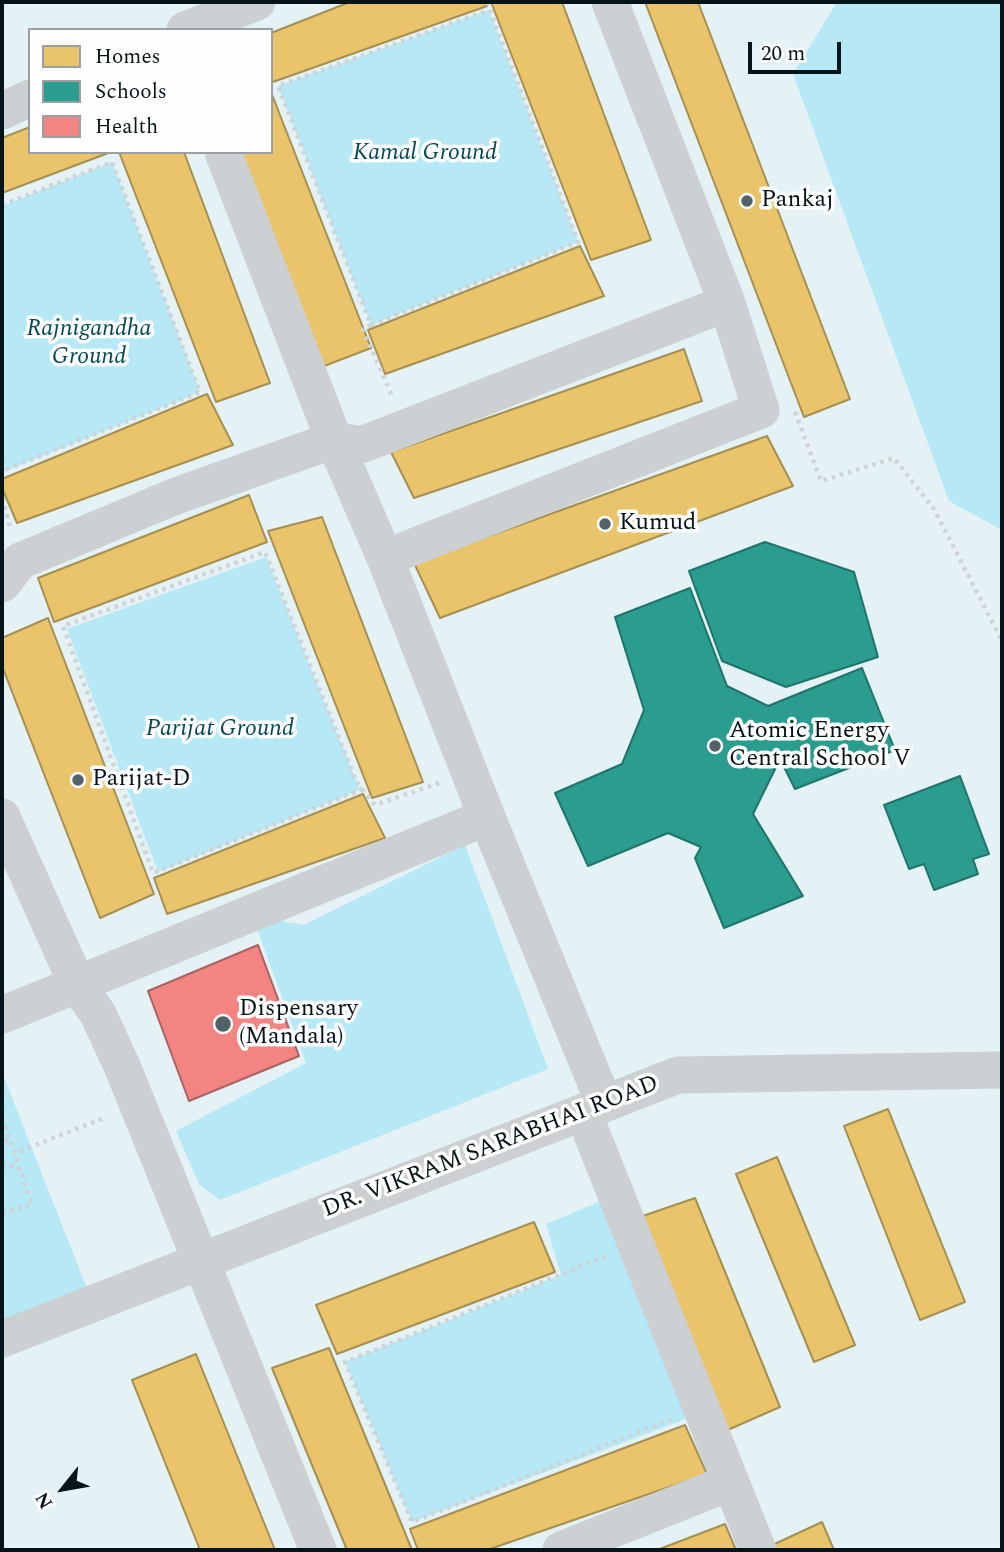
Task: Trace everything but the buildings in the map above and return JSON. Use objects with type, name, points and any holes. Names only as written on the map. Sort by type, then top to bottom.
[{"type":"street","points":[[190,28],[257,2]]},
{"type":"street","points":[[385,558],[761,410],[727,303],[610,2]]},
{"type":"street","points":[[2,111],[28,99]]},
{"type":"street","points":[[224,154],[334,440],[385,558],[487,817],[593,1108],[635,1244],[758,1550]]},
{"type":"street","points":[[8,569],[176,496],[334,440],[360,445],[727,303]]},
{"type":"street","points":[[2,817],[77,984],[98,1014],[138,1105],[318,1550]]},
{"type":"street","points":[[2,1015],[487,817]]},
{"type":"street","name":"DR. VIKRAM SARABHAI ROAD","points":[[2,1339],[678,1075],[1002,1070]]},
{"type":"street","points":[[561,1550],[731,1482]]},
{"type":"path","points":[[406,428],[363,329],[578,242],[487,2]]},
{"type":"path","points":[[371,325],[278,86],[489,10]]},
{"type":"path","points":[[2,205],[112,162],[200,391],[2,471]]},
{"type":"path","points":[[894,458],[934,509],[1002,641]]},
{"type":"path","points":[[363,789],[153,873],[63,626],[265,552],[357,783],[363,789],[375,805],[469,772]]},
{"type":"path","points":[[2,1118],[15,1153],[138,1105]]},
{"type":"path","points":[[2,1150],[9,1135]]},
{"type":"path","points":[[2,1214],[32,1203],[9,1135]]},
{"type":"path","points":[[2,1165],[20,1170]]},
{"type":"path","points":[[635,1244],[345,1362],[412,1522],[701,1407]]},
{"type":"green space","points":[[837,2],[1002,2],[1002,530],[949,501],[793,74]]},
{"type":"green space","name":"Kamal Ground","points":[[489,10],[578,242],[371,325],[278,86]]},
{"type":"green space","name":"Rajnigandha Ground","points":[[112,162],[200,392],[3,472],[2,206]]},
{"type":"green space","name":"Parijat Ground","points":[[266,557],[360,790],[158,872],[67,629]]},
{"type":"green space","points":[[465,845],[548,1069],[220,1200],[199,1184],[176,1131],[306,1063],[256,926],[274,920],[304,925]]},
{"type":"green space","points":[[2,1072],[91,1299],[2,1334]]},
{"type":"green space","points":[[608,1198],[694,1416],[412,1522],[345,1362],[561,1275],[546,1224]]},
{"type":"place","name":"Pankaj","points":[[747,201]]},
{"type":"place","name":"Kumud","points":[[605,524]]},
{"type":"place","name":"Atomic Energy Central School V","points":[[715,746]]},
{"type":"place","name":"Parijat-D","points":[[78,780]]},
{"type":"place","name":"Dispensary (Mandala)","points":[[223,1024]]}]
